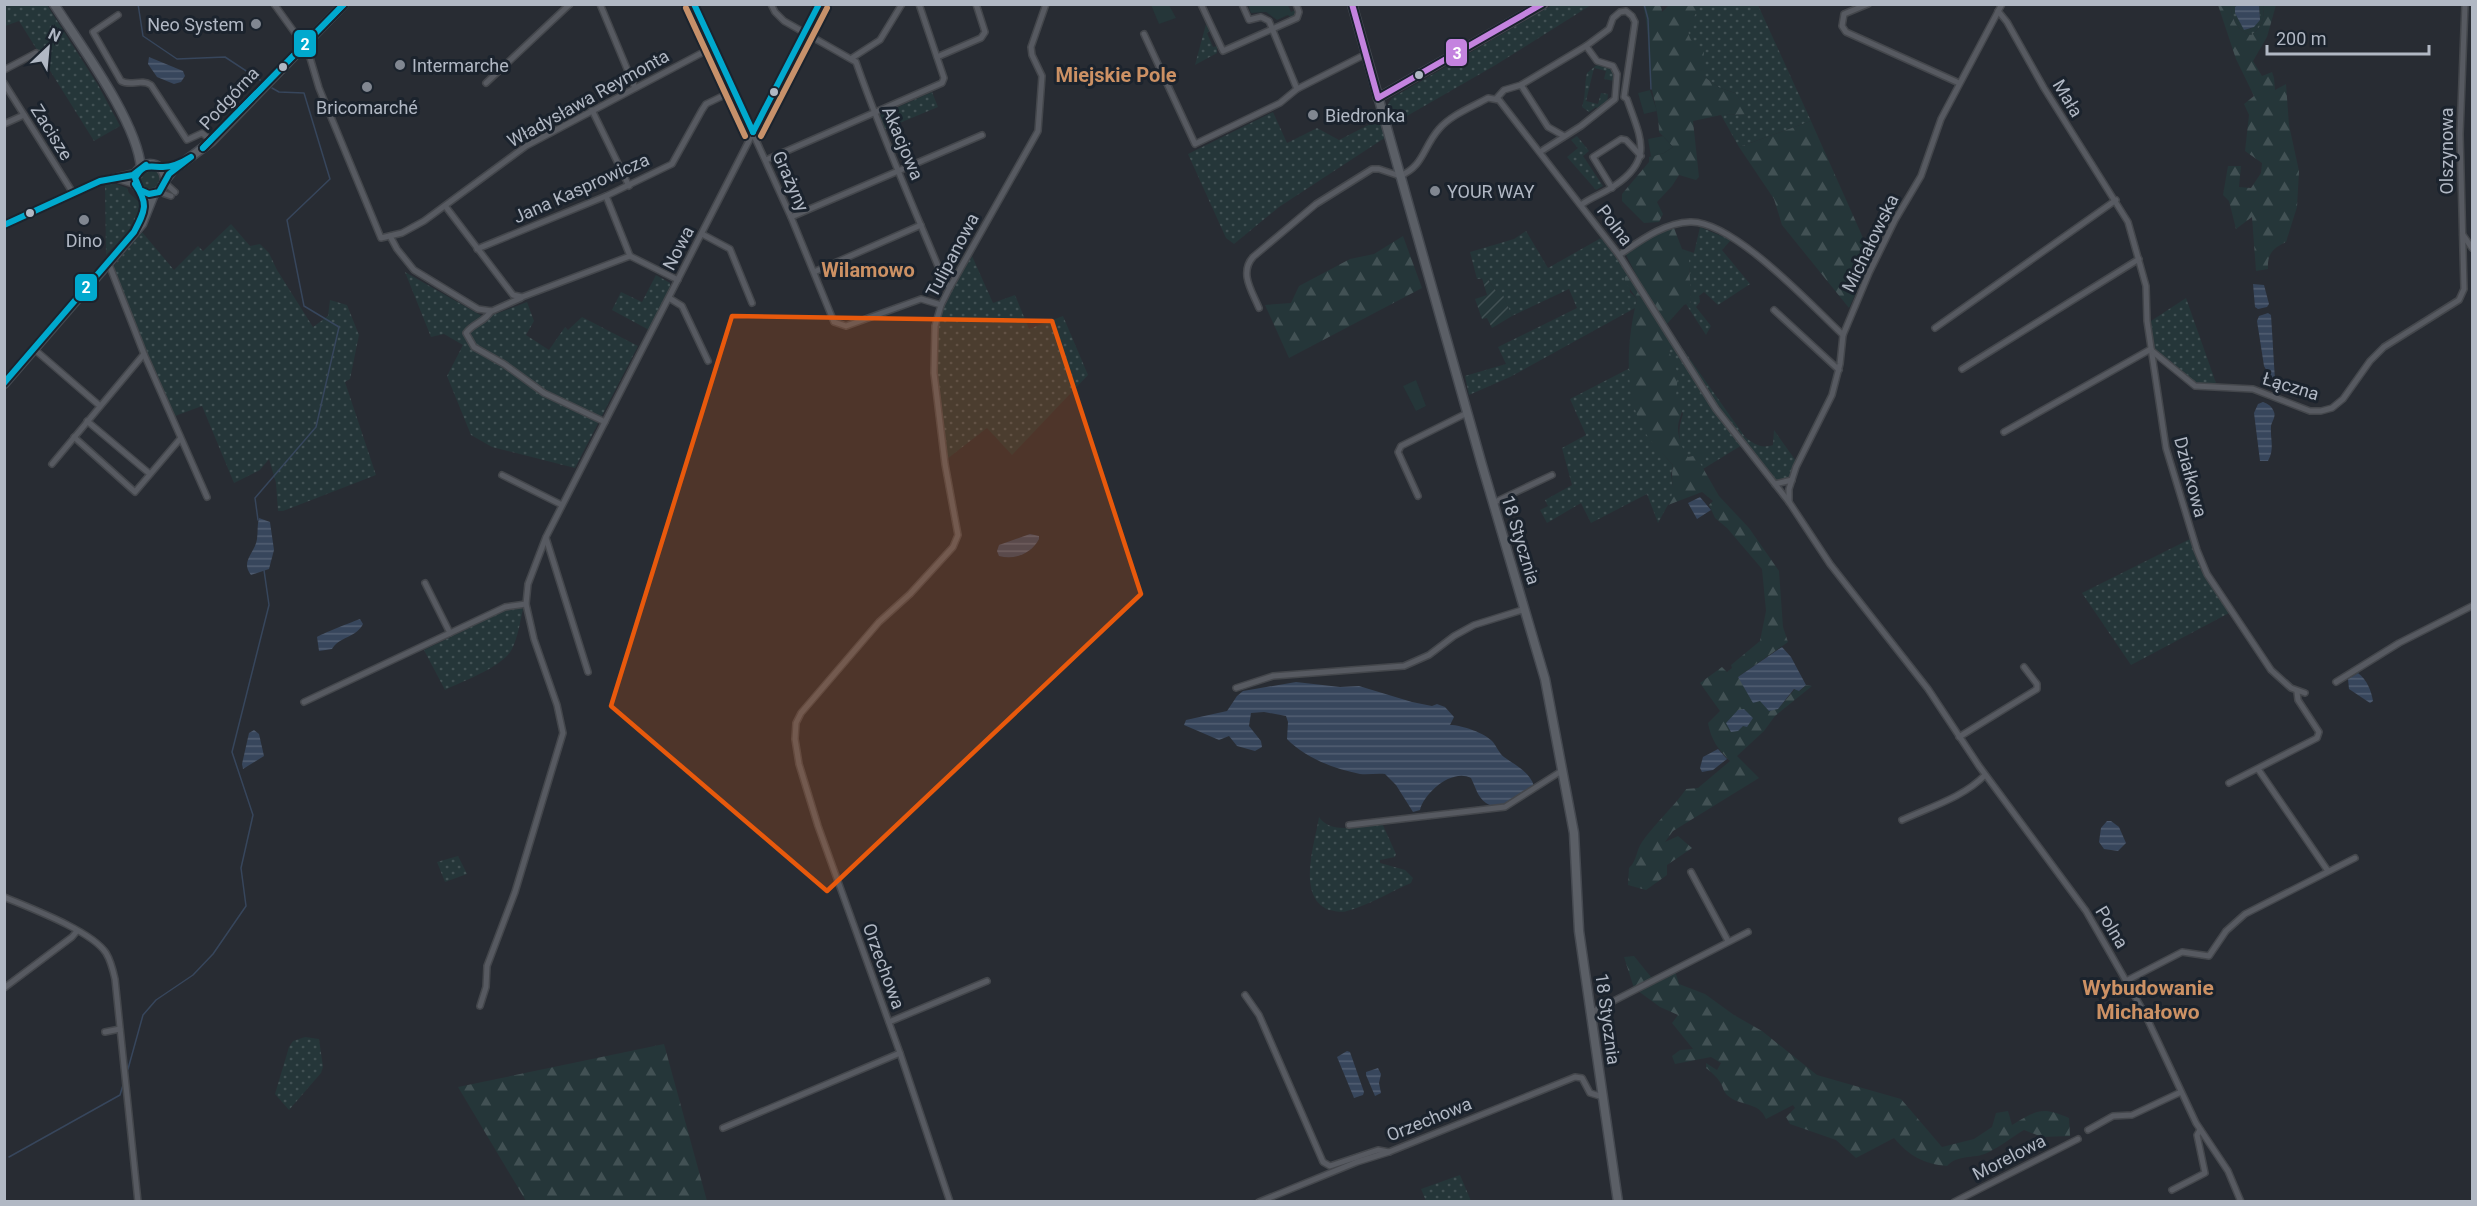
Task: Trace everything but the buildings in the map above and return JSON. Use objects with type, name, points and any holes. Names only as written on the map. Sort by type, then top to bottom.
[{"type":"street","points":[[54,4],[113,99],[135,141],[142,168],[136,185]]},
{"type":"street","points":[[274,4],[312,59],[319,88],[381,238],[390,236],[414,270],[478,309],[492,311],[522,297],[630,256]]},
{"type":"street","name":"Podgórna","points":[[165,181],[186,160],[212,141],[344,4]]},
{"type":"street","points":[[486,82],[570,4]]},
{"type":"street","points":[[600,4],[635,88]]},
{"type":"street","name":"Grażyny","points":[[694,4],[766,160],[834,322],[846,326],[921,299],[941,304]]},
{"type":"street","points":[[771,4],[784,21],[852,58],[880,40],[902,4]]},
{"type":"street","name":"Nowa","points":[[525,604],[528,584],[546,537],[819,4]]},
{"type":"street","points":[[766,160],[942,83],[944,78],[919,4]]},
{"type":"street","points":[[937,57],[981,38],[985,32],[976,4]]},
{"type":"street","name":"Tulipanowa","points":[[795,739],[796,723],[801,713],[879,622],[910,594],[952,548],[958,535],[945,464],[934,374],[935,326],[941,304],[1038,131],[1042,76],[1032,55],[1031,47],[1046,4]]},
{"type":"street","points":[[1201,4],[1223,51],[1298,18],[1299,12],[1296,4]]},
{"type":"street","points":[[1242,4],[1249,20],[1265,18],[1272,29],[1297,89]]},
{"type":"street","name":"18 Stycznia","points":[[1352,4],[1467,413],[1545,679],[1574,834],[1579,931],[1618,1202]]},
{"type":"street","points":[[1378,98],[1543,4]]},
{"type":"street","points":[[1868,4],[1844,14],[1842,26],[1846,32],[1959,83]]},
{"type":"street","name":"Michałowska","points":[[1789,502],[1796,466],[1832,395],[1839,370],[1843,335],[1874,263],[1921,176],[1941,119],[2002,4]]},
{"type":"street","name":"Olszynowa","points":[[2462,296],[2464,288],[2460,111],[2465,4]]},
{"type":"street","points":[[1259,308],[1245,275],[1247,264],[1316,204],[1372,170],[1379,169],[1400,176],[1415,168],[1437,131],[1444,124],[1488,98],[1496,99],[1504,90],[1521,85],[1586,46],[1609,29],[1613,18],[1620,12],[1626,11],[1635,22],[1624,97],[1627,99],[1643,147],[1641,156],[1612,188],[1581,205]]},
{"type":"street","name":"Mała","points":[[1998,11],[2007,22],[2067,126],[2116,199]]},
{"type":"street","points":[[118,15],[93,32],[121,81],[127,84],[142,82],[151,85],[187,140],[202,133],[212,141]]},
{"type":"street","points":[[1144,34],[1195,144],[1280,103],[1297,89],[1366,54]]},
{"type":"street","points":[[1540,152],[1615,99],[1617,74],[1613,66],[1597,62],[1586,46]]},
{"type":"street","name":"Władysława Reymonta","points":[[390,236],[416,225],[446,207],[526,146],[713,47]]},
{"type":"street","points":[[4,70],[36,53]]},
{"type":"street","name":"Akacjowa","points":[[852,58],[856,62],[873,112],[945,284],[950,287]]},
{"type":"street","name":"Zacisze","points":[[6,85],[73,193]]},
{"type":"street","points":[[1521,85],[1548,128],[1564,136]]},
{"type":"street","name":"Jana Kasprowicza","points":[[477,249],[629,186],[672,164],[706,104],[733,91]]},
{"type":"street","name":"Polna","points":[[1496,99],[1619,255],[1716,409],[1789,502],[1830,564],[1928,688],[1985,775],[2086,911],[2158,1040],[2200,1130],[2228,1171],[2241,1202]]},
{"type":"street","points":[[592,111],[629,186]]},
{"type":"street","points":[[4,124],[24,115]]},
{"type":"street","points":[[791,218],[982,135]]},
{"type":"street","points":[[1612,188],[1593,158],[1621,139],[1626,140],[1641,156]]},
{"type":"street","points":[[1635,150],[1641,141]]},
{"type":"street","name":"Podgórna","points":[[159,167],[186,160]]},
{"type":"street","points":[[4,225],[100,181],[142,168],[159,167],[173,194],[143,192]]},
{"type":"street","points":[[112,178],[136,185],[143,192],[144,209],[134,232]]},
{"type":"street","points":[[4,384],[146,219],[165,181]]},
{"type":"street","points":[[606,196],[630,256],[678,280]]},
{"type":"street","points":[[1935,328],[2116,199]]},
{"type":"street","name":"Działkowa","points":[[2116,199],[2128,222],[2146,286],[2147,321],[2169,465],[2204,568],[2271,670],[2280,680],[2297,692]]},
{"type":"street","points":[[446,207],[513,295],[522,297]]},
{"type":"street","points":[[1619,255],[1654,232],[1690,222],[1710,227],[1740,242],[1772,268],[1843,335]]},
{"type":"street","points":[[814,272],[921,225]]},
{"type":"street","points":[[702,234],[730,249],[752,303]]},
{"type":"street","points":[[2462,234],[2472,248]]},
{"type":"street","points":[[1962,369],[2139,259]]},
{"type":"street","points":[[106,264],[110,267],[180,439],[207,496]]},
{"type":"street","name":"Łączna","points":[[2151,350],[2195,386],[2253,389],[2310,411],[2321,411],[2332,408],[2343,399],[2370,361],[2384,347],[2462,296]]},
{"type":"street","points":[[669,298],[682,306],[708,361]]},
{"type":"street","points":[[1774,310],[1839,370]]},
{"type":"street","points":[[492,311],[488,318],[471,326],[466,333],[474,347],[504,364],[544,393],[605,422]]},
{"type":"street","points":[[34,349],[100,406]]},
{"type":"street","points":[[2004,432],[2151,350]]},
{"type":"street","points":[[52,464],[144,354]]},
{"type":"street","points":[[1418,496],[1398,452],[1401,446],[1467,413]]},
{"type":"street","points":[[87,421],[150,474]]},
{"type":"street","points":[[74,437],[135,492],[180,439]]},
{"type":"street","points":[[1493,503],[1552,475]]},
{"type":"street","points":[[502,476],[562,505]]},
{"type":"street","points":[[1775,484],[1792,480]]},
{"type":"street","points":[[546,537],[588,672]]},
{"type":"street","points":[[425,583],[450,633]]},
{"type":"street","points":[[304,702],[505,607],[525,604],[534,639],[557,705],[562,733],[515,892],[487,966],[486,987],[480,1006]]},
{"type":"street","points":[[2336,682],[2399,643],[2472,606]]},
{"type":"street","points":[[1236,688],[1273,676],[1404,666],[1429,655],[1454,636],[1474,625],[1525,609]]},
{"type":"street","points":[[1959,737],[2037,688],[2037,684],[2025,667]]},
{"type":"street","points":[[2229,783],[2317,738],[2319,732],[2298,700],[2297,692],[2305,693]]},
{"type":"street","name":"Orzechowa","points":[[795,739],[799,764],[818,826],[900,1053],[950,1202]]},
{"type":"street","points":[[2258,769],[2328,871]]},
{"type":"street","points":[[1349,825],[1505,807],[1563,770]]},
{"type":"street","points":[[1902,820],[1962,793],[1985,775]]},
{"type":"street","points":[[2126,981],[2179,953],[2190,952],[2204,957],[2209,956],[2236,920],[2259,905],[2355,858]]},
{"type":"street","points":[[1691,872],[1728,941]]},
{"type":"street","points":[[4,897],[77,931],[103,948],[109,957],[115,979],[138,1202]]},
{"type":"street","points":[[4,988],[72,938],[77,931]]},
{"type":"street","points":[[1590,1013],[1748,932]]},
{"type":"street","points":[[889,1022],[987,981]]},
{"type":"street","points":[[1245,995],[1259,1015],[1323,1162],[1330,1166],[1378,1150],[1389,1152]]},
{"type":"street","points":[[105,1032],[120,1029]]},
{"type":"street","points":[[723,1128],[900,1053]]},
{"type":"street","name":"Orzechowa","points":[[1259,1202],[1575,1077],[1582,1078],[1590,1093],[1603,1097]]},
{"type":"street","points":[[2088,1130],[2113,1116],[2132,1115],[2181,1092]]},
{"type":"street","points":[[2172,1190],[2205,1173],[2197,1135],[2200,1130]]},
{"type":"street","name":"Morelowa","points":[[1954,1202],[2078,1140]]},
{"type":"highlighted area","points":[[732,316],[1052,321],[1141,594],[827,891],[611,706]]},
{"type":"green space","points":[[1554,4],[1591,5],[1494,66],[1393,124],[1387,106],[1392,98]]},
{"type":"green space","points":[[5,5],[47,5],[98,85],[120,126],[94,141],[19,21],[5,26]]},
{"type":"green space","points":[[1151,5],[1169,5],[1176,18],[1159,24]]},
{"type":"green space","points":[[1248,5],[1288,5],[1291,12],[1295,10],[1296,15],[1291,18],[1288,15],[1277,20],[1266,12],[1251,13]]},
{"type":"green space","points":[[1643,5],[1661,5],[1662,12],[1669,5],[1700,5],[1690,24],[1689,35],[1691,40],[1704,51],[1703,76],[1720,88],[1735,93],[1750,114],[1721,115],[1693,121],[1699,177],[1696,180],[1679,175],[1657,202],[1663,214],[1659,222],[1644,223],[1622,201],[1622,194],[1649,162],[1649,157],[1664,153],[1673,147],[1659,132],[1651,85],[1647,25]]},
{"type":"green space","points":[[1700,5],[1758,5],[1811,121],[1739,147],[1721,115],[1749,114],[1735,93],[1720,88],[1703,76],[1703,52],[1695,46],[1688,35],[1690,24]]},
{"type":"green space","points":[[2218,5],[2230,5],[2238,27],[2251,35],[2262,22],[2263,5],[2276,5],[2267,37],[2253,61],[2262,76],[2272,72],[2275,90],[2286,84],[2289,125],[2299,171],[2297,207],[2286,242],[2272,252],[2268,269],[2256,271],[2252,217],[2236,229],[2229,201],[2223,195],[2228,166],[2241,166],[2239,187],[2251,188],[2261,173],[2262,163],[2245,151],[2249,115],[2244,104],[2254,96],[2236,59]]},
{"type":"green space","points":[[2230,5],[2238,5],[2235,7],[2250,29],[2260,20],[2259,5],[2263,5],[2264,13],[2258,29],[2251,35],[2241,30],[2234,19]]},
{"type":"green space","points":[[1206,24],[1211,30],[1207,33],[1213,47],[1217,46],[1217,53],[1195,65]]},
{"type":"green space","points":[[1598,64],[1611,67],[1614,71],[1614,81],[1604,79],[1606,71],[1594,68],[1586,101],[1598,104],[1601,93],[1608,94],[1607,103],[1599,111],[1596,107],[1589,112],[1582,107],[1586,77],[1587,73]]},
{"type":"green space","points":[[1650,90],[1657,111],[1644,114],[1638,93]]},
{"type":"green space","points":[[932,92],[938,107],[885,129],[880,115]]},
{"type":"green space","points":[[1273,112],[1287,143],[1317,128],[1339,140],[1382,118],[1386,137],[1279,207],[1234,244],[1226,238],[1188,154]]},
{"type":"green space","points":[[1811,121],[1872,258],[1849,308],[1782,225],[1774,199],[1739,147]]},
{"type":"green space","points":[[1577,136],[1589,151],[1583,156],[1603,186],[1596,190],[1567,157],[1578,148],[1571,140]]},
{"type":"green space","points":[[1663,136],[1673,147],[1651,157],[1648,139]]},
{"type":"green space","points":[[151,168],[159,171],[162,179],[159,187],[151,190],[143,187],[140,179],[143,171]]},
{"type":"green space","points":[[110,182],[127,188],[139,202],[133,224],[106,255],[105,183]]},
{"type":"green space","points":[[231,224],[250,246],[260,244],[269,253],[277,270],[313,327],[328,316],[330,300],[347,305],[359,335],[350,379],[345,382],[376,475],[283,511],[278,511],[276,483],[269,459],[260,470],[234,483],[202,406],[175,416],[111,269],[142,232],[174,270],[198,246],[203,251]]},
{"type":"green space","points":[[1700,227],[1731,240],[1722,250],[1750,284],[1718,305],[1704,292],[1699,296],[1700,302],[1696,307],[1711,326],[1706,335],[1686,304],[1691,302],[1690,275],[1686,255],[1682,249],[1694,253]]},
{"type":"green space","points":[[1674,228],[1682,249],[1689,259],[1691,302],[1684,305],[1666,325],[1645,292],[1625,253],[1655,233]]},
{"type":"green space","points":[[1526,231],[1548,268],[1601,238],[1629,274],[1630,292],[1637,299],[1635,308],[1510,377],[1469,395],[1465,376],[1506,364],[1498,347],[1577,308],[1569,289],[1512,316],[1500,289],[1496,291],[1487,278],[1477,279],[1470,252],[1514,239]]},
{"type":"green space","points":[[1403,236],[1422,288],[1289,358],[1265,305],[1291,303],[1299,286],[1350,259],[1374,254]]},
{"type":"green space","points":[[972,256],[993,303],[1015,295],[1029,329],[1063,316],[1088,375],[1012,455],[987,428],[947,459],[936,381],[938,321],[945,297]]},
{"type":"green space","points":[[405,272],[482,316],[490,316],[527,302],[534,321],[526,335],[549,350],[565,327],[568,330],[582,317],[638,346],[575,468],[492,447],[471,435],[447,376],[463,345],[444,334],[431,337]]},
{"type":"green space","points":[[1629,274],[1673,346],[1669,351],[1678,374],[1676,396],[1682,404],[1682,412],[1678,432],[1684,451],[1688,457],[1693,456],[1694,449],[1702,450],[1706,458],[1700,463],[1719,496],[1749,528],[1779,571],[1783,627],[1788,642],[1738,677],[1760,701],[1778,709],[1795,689],[1800,691],[1806,685],[1812,686],[1775,716],[1764,731],[1737,756],[1759,778],[1673,831],[1665,842],[1678,836],[1692,848],[1667,865],[1667,875],[1646,890],[1628,885],[1629,868],[1642,842],[1686,789],[1698,788],[1730,761],[1716,744],[1708,723],[1720,711],[1700,683],[1722,667],[1727,672],[1732,668],[1731,665],[1760,641],[1766,611],[1762,569],[1727,528],[1715,518],[1709,505],[1713,501],[1702,492],[1668,505],[1672,495],[1673,465],[1646,434],[1632,398],[1629,348],[1637,299],[1625,282],[1625,277]]},
{"type":"green space","points":[[656,275],[670,283],[670,289],[649,330],[612,310],[621,292],[642,302]]},
{"type":"green space","points":[[1482,278],[1487,278],[1496,291],[1500,288],[1512,316],[1492,328],[1487,318],[1482,319],[1475,299],[1487,295]]},
{"type":"green space","points":[[2186,298],[2217,386],[2196,385],[2154,351],[2151,321]]},
{"type":"green space","points":[[1666,325],[1745,437],[1758,445],[1769,446],[1773,445],[1774,430],[1796,461],[1791,476],[1781,481],[1775,480],[1719,408]]},
{"type":"green space","points":[[1673,346],[1714,410],[1742,445],[1703,469],[1693,456],[1688,457],[1680,442],[1679,431],[1683,414],[1676,396],[1669,351]]},
{"type":"green space","points":[[1630,368],[1634,399],[1641,421],[1653,441],[1673,465],[1671,475],[1674,494],[1658,523],[1647,494],[1591,523],[1581,503],[1547,523],[1540,510],[1548,506],[1545,500],[1572,485],[1562,448],[1586,435],[1570,399]]},
{"type":"green space","points":[[1416,380],[1426,406],[1416,411],[1403,386]]},
{"type":"green space","points":[[2190,539],[2202,572],[2231,612],[2131,665],[2082,593]]},
{"type":"green space","points":[[519,606],[523,609],[519,629],[507,656],[492,668],[445,690],[424,650],[508,609]]},
{"type":"green space","points":[[1319,817],[1325,823],[1340,828],[1382,823],[1396,854],[1395,857],[1380,860],[1380,863],[1405,870],[1413,878],[1411,883],[1345,912],[1329,910],[1319,903],[1313,894],[1310,868]]},
{"type":"green space","points":[[458,856],[467,874],[445,882],[437,862]]},
{"type":"green space","points":[[1634,956],[1655,982],[1675,971],[1679,984],[1705,994],[1734,1015],[1762,1031],[1817,1075],[1901,1099],[1942,1147],[1974,1139],[1992,1127],[1996,1113],[2008,1111],[2012,1125],[2040,1111],[2060,1114],[2069,1118],[2070,1136],[2042,1137],[2024,1130],[1987,1153],[1961,1158],[1947,1166],[1918,1158],[1905,1150],[1894,1138],[1856,1158],[1836,1140],[1790,1124],[1786,1117],[1795,1108],[1793,1105],[1766,1119],[1759,1109],[1732,1099],[1717,1078],[1706,1068],[1706,1063],[1717,1070],[1721,1063],[1711,1057],[1675,1064],[1672,1056],[1680,1050],[1693,1049],[1672,1023],[1678,1015],[1660,1007],[1634,988],[1624,957]]},
{"type":"green space","points":[[305,1037],[319,1039],[323,1067],[321,1073],[289,1110],[275,1094],[289,1047],[293,1041]]},
{"type":"green space","points":[[664,1044],[707,1201],[526,1201],[458,1087]]},
{"type":"green space","points":[[1460,1175],[1471,1201],[1426,1201],[1421,1189]]},
{"type":"water","points":[[2259,5],[2260,20],[2254,27],[2244,30],[2235,13],[2235,7]]},
{"type":"water","points":[[149,57],[183,71],[185,76],[181,82],[174,84],[157,77],[148,64]]},
{"type":"water","points":[[2253,284],[2264,285],[2269,304],[2267,307],[2258,309],[2255,307]]},
{"type":"water","points":[[2268,313],[2271,315],[2275,380],[2273,382],[2264,366],[2257,321],[2259,316]]},
{"type":"water","points":[[2263,402],[2271,407],[2274,414],[2271,426],[2271,452],[2268,461],[2260,461],[2254,413],[2258,404]]},
{"type":"water","points":[[1700,497],[1711,510],[1697,519],[1688,503]]},
{"type":"water","points":[[259,518],[270,522],[274,550],[269,569],[251,575],[247,565],[256,544]]},
{"type":"water","points":[[1030,534],[1039,536],[1032,549],[1022,555],[999,556],[997,551],[999,545]]},
{"type":"water","points":[[360,619],[363,624],[357,632],[339,642],[332,649],[319,651],[317,637]]},
{"type":"water","points":[[1782,647],[1791,657],[1806,685],[1799,691],[1794,689],[1778,709],[1769,711],[1760,701],[1753,703],[1738,677]]},
{"type":"water","points":[[2358,673],[2370,689],[2373,701],[2370,703],[2349,689],[2348,679]]},
{"type":"water","points":[[1296,682],[1340,687],[1359,686],[1412,702],[1445,707],[1454,717],[1450,725],[1461,726],[1485,736],[1493,742],[1502,755],[1526,773],[1534,786],[1511,801],[1498,806],[1486,803],[1481,798],[1471,778],[1456,776],[1440,784],[1427,796],[1420,810],[1413,812],[1396,785],[1385,774],[1360,774],[1341,769],[1321,762],[1294,746],[1287,739],[1286,716],[1264,712],[1251,713],[1249,726],[1261,741],[1262,747],[1255,751],[1237,746],[1229,736],[1219,740],[1184,725],[1186,720],[1227,711],[1243,691]]},
{"type":"water","points":[[1744,709],[1753,718],[1747,727],[1743,726],[1738,731],[1731,732],[1726,723],[1738,710]]},
{"type":"water","points":[[254,730],[259,734],[264,756],[243,769],[242,764],[249,733]]},
{"type":"water","points":[[1718,749],[1727,759],[1713,770],[1702,772],[1700,768],[1703,757]]},
{"type":"water","points":[[2107,821],[2119,827],[2126,843],[2118,851],[2104,849],[2099,842],[2101,828]]},
{"type":"water","points":[[1347,1051],[1350,1052],[1364,1092],[1363,1095],[1354,1098],[1337,1057]]},
{"type":"water","points":[[1378,1068],[1381,1074],[1379,1083],[1381,1093],[1375,1096],[1366,1072]]},
{"type":"waterway","points":[[138,4],[143,36],[177,59],[225,57],[260,80]]},
{"type":"waterway","points":[[1644,4],[1648,19],[1651,89]]},
{"type":"waterway","points":[[258,520],[255,498],[316,427],[339,327],[304,306],[287,220],[330,179],[304,93],[279,92],[272,88]]},
{"type":"waterway","points":[[128,1069],[143,1015],[156,1000],[193,975],[213,954],[246,906],[241,868],[253,815],[232,752],[269,605],[264,570]]},
{"type":"waterway","points":[[9,1157],[120,1095],[123,1085]]},
{"type":"transit line","name":"2","points":[[203,148],[344,4]]},
{"type":"transit line","name":"2","points":[[203,148],[344,4]]},
{"type":"transit line","name":"2","points":[[694,4],[753,132]]},
{"type":"transit line","name":"2","points":[[753,132],[819,4]]},
{"type":"transit line","name":"3","points":[[1352,4],[1378,98],[1542,4]]},
{"type":"transit line","points":[[686,8],[745,136]]},
{"type":"transit line","points":[[761,136],[827,8]]},
{"type":"transit line","name":"2","points":[[191,157],[169,174],[159,192],[149,194],[140,190],[135,178],[144,168],[170,166],[191,157]]},
{"type":"transit line","name":"2","points":[[4,225],[100,181],[133,175],[146,165]]},
{"type":"transit line","name":"2","points":[[4,383],[134,232],[144,208],[144,202],[135,184]]},
{"type":"place","name":"Neo System","points":[[256,24]]},
{"type":"place","name":"Intermarche","points":[[400,65]]},
{"type":"place","name":"Bricomarché","points":[[367,87]]},
{"type":"place","name":"Biedronka","points":[[1313,115]]},
{"type":"place","name":"YOUR WAY","points":[[1435,191]]},
{"type":"place","name":"Dino","points":[[84,220]]},
{"type":"district","name":"Miejskie Pole","points":[[1116,75]]},
{"type":"district","name":"Wilamowo","points":[[868,270]]},
{"type":"district","name":"Wybudowanie Michałowo","points":[[2148,1000]]}]
